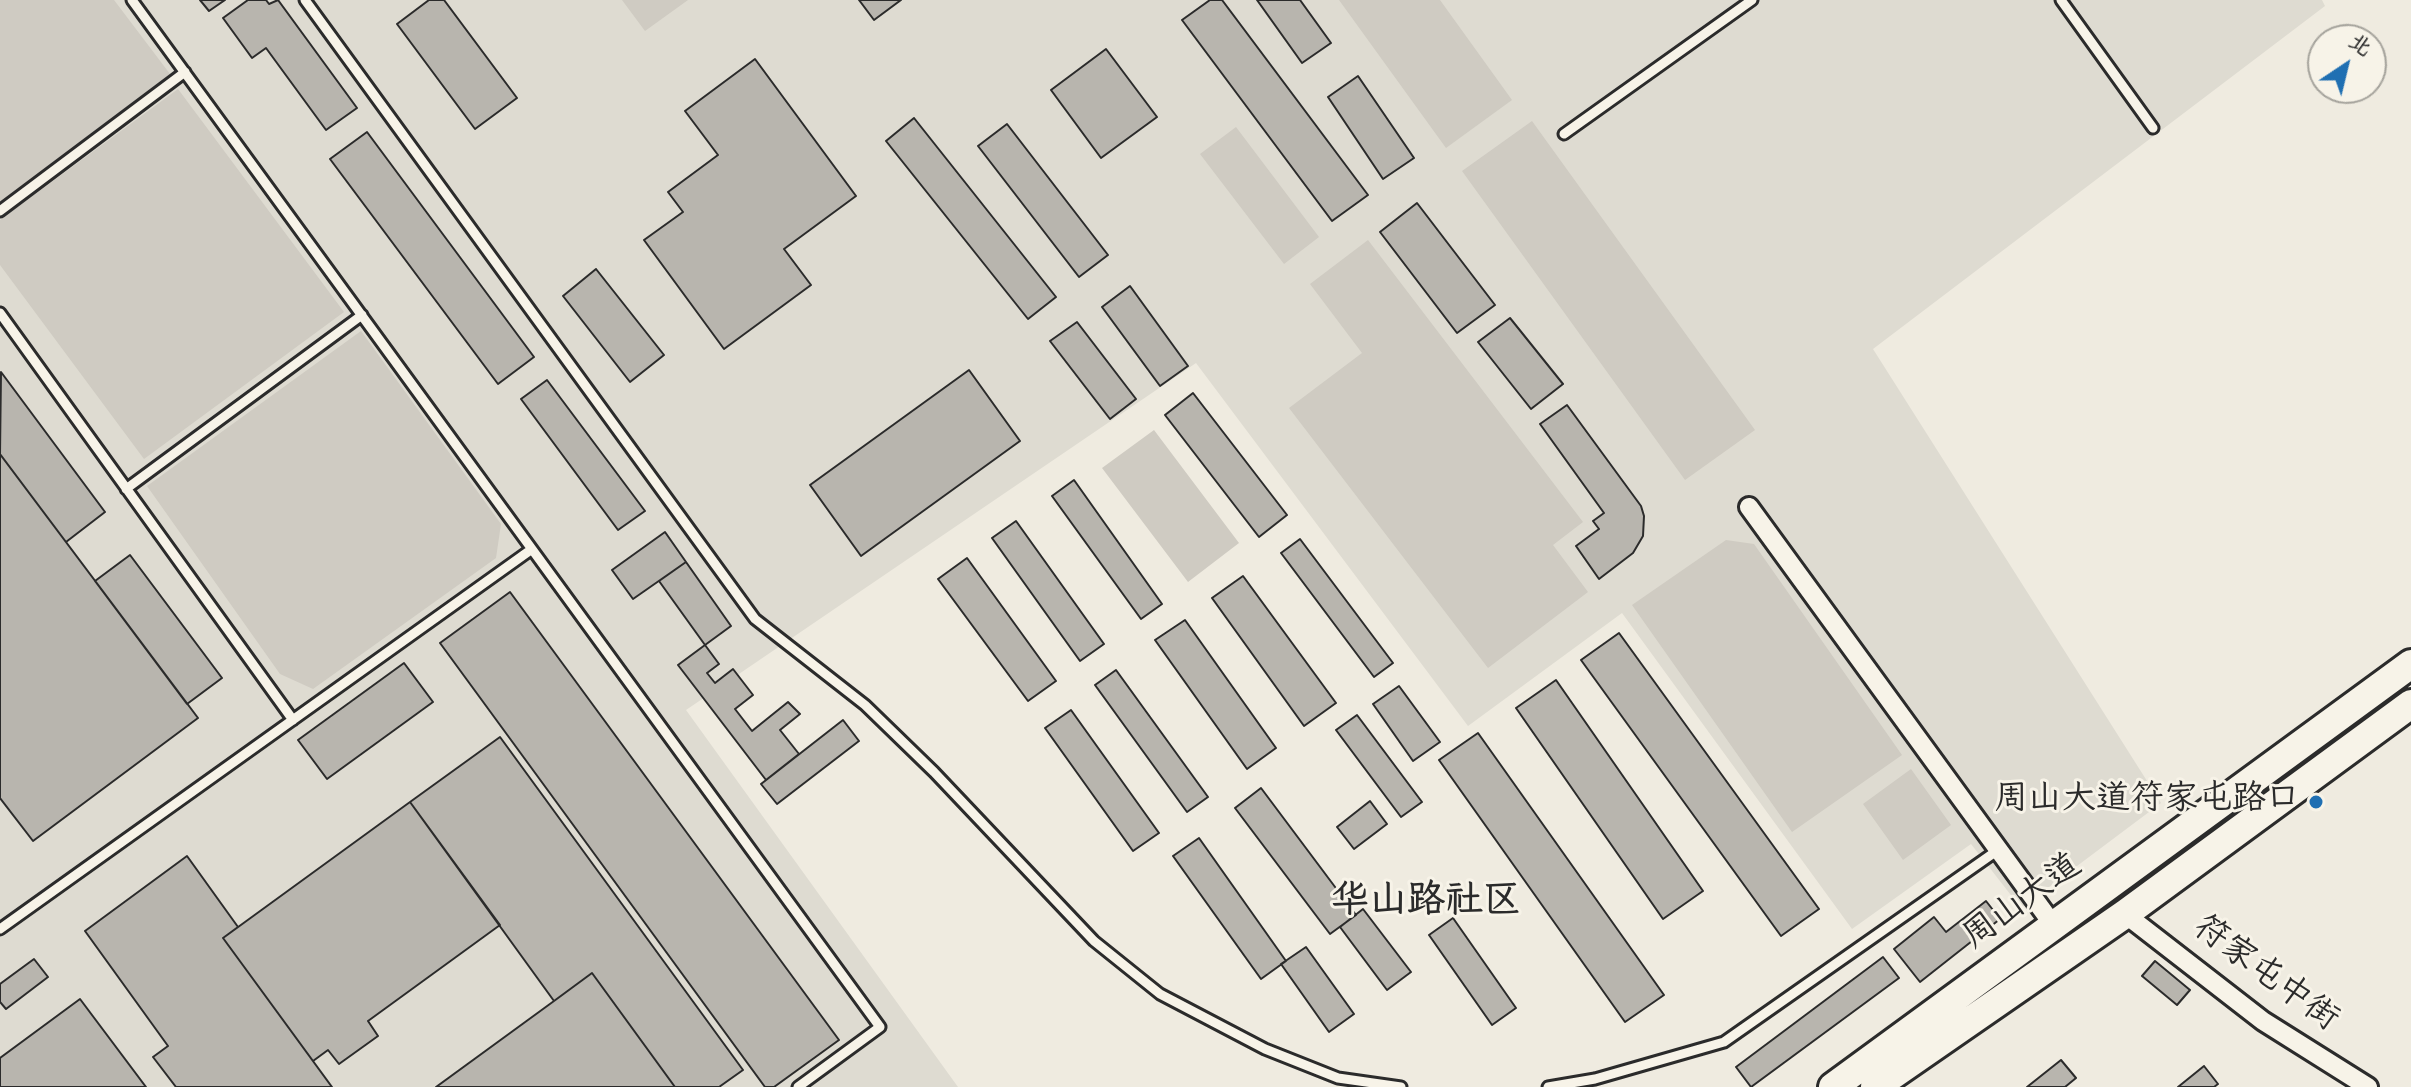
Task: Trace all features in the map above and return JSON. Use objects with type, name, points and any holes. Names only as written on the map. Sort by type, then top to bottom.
[{"type":"main road","name":"周山大道","points":[[1833,1087],[2411,664]]},
{"type":"main road","name":"周山大道","points":[[1875,1087],[2125,914],[2411,704]]},
{"type":"street","points":[[1749,507],[2054,926]]},
{"type":"street","name":"符家屯中街","points":[[2125,914],[2263,1021],[2368,1087]]},
{"type":"lane","points":[[132,0],[880,1027],[798,1087]]},
{"type":"lane","points":[[305,0],[755,619],[865,705],[934,772],[1094,941],[1160,994],[1265,1049],[1338,1078],[1401,1087]]},
{"type":"lane","points":[[1564,134],[1752,0]]},
{"type":"lane","points":[[2061,0],[2153,128]]},
{"type":"lane","points":[[0,211],[185,72]]},
{"type":"lane","points":[[0,313],[293,720]]},
{"type":"lane","points":[[126,489],[362,315]]},
{"type":"lane","points":[[0,929],[532,549]]},
{"type":"lane","points":[[1548,1087],[1595,1079],[1724,1042],[1998,850]]},
{"type":"shaded area","points":[[0,0],[2322,0],[2325,6],[1873,349],[2161,803],[2021,908],[1971,844],[1852,929],[1622,613],[1468,726],[1196,363],[686,710],[958,1087],[0,1087]]},
{"type":"shaded area","points":[[0,0],[114,0],[170,74],[0,202]]},
{"type":"shaded area","points":[[622,0],[688,0],[645,31]]},
{"type":"shaded area","points":[[1339,0],[1440,0],[1512,100],[1446,148]]},
{"type":"shaded area","points":[[178,89],[344,312],[144,459],[0,265],[0,220]]},
{"type":"shaded area","points":[[1532,121],[1755,430],[1685,480],[1462,171]]},
{"type":"shaded area","points":[[1236,127],[1319,237],[1284,264],[1200,154]]},
{"type":"shaded area","points":[[1368,240],[1583,522],[1553,545],[1588,592],[1488,668],[1289,408],[1362,353],[1310,284]]},
{"type":"shaded area","points":[[361,331],[501,524],[496,558],[313,689],[280,674],[147,486]]},
{"type":"shaded area","points":[[1154,430],[1239,543],[1188,582],[1102,468]]},
{"type":"shaded area","points":[[1726,540],[1754,544],[1902,755],[1792,832],[1632,605]]},
{"type":"shaded area","points":[[1911,769],[1951,825],[1903,860],[1863,804]]},
{"type":"building","points":[[200,0],[225,0],[209,11]]},
{"type":"building","points":[[248,0],[266,0],[269,4],[278,0],[357,108],[326,130],[266,48],[252,58],[223,18]]},
{"type":"building","points":[[429,0],[444,0],[517,98],[475,129],[397,24]]},
{"type":"building","points":[[859,0],[901,0],[874,20]]},
{"type":"building","points":[[1210,0],[1222,0],[1368,195],[1332,221],[1182,20]]},
{"type":"building","points":[[1257,0],[1300,0],[1331,43],[1302,63]]},
{"type":"building","points":[[1106,49],[1157,117],[1101,158],[1051,90]]},
{"type":"building","points":[[755,59],[856,196],[784,249],[811,285],[724,349],[644,240],[683,212],[668,192],[718,155],[685,111]]},
{"type":"building","points":[[1358,76],[1414,158],[1383,179],[1328,97]]},
{"type":"building","points":[[914,118],[1056,297],[1028,319],[886,141]]},
{"type":"building","points":[[1007,124],[1108,255],[1079,277],[978,146]]},
{"type":"building","points":[[367,132],[534,357],[498,384],[330,159]]},
{"type":"building","points":[[1417,203],[1495,305],[1457,333],[1380,232]]},
{"type":"building","points":[[596,269],[664,355],[630,382],[563,296]]},
{"type":"building","points":[[1130,286],[1188,366],[1160,386],[1102,307]]},
{"type":"building","points":[[1510,318],[1563,384],[1531,409],[1478,342]]},
{"type":"building","points":[[1077,322],[1136,399],[1110,419],[1050,341]]},
{"type":"building","points":[[969,370],[1020,441],[861,556],[810,485]]},
{"type":"building","points":[[1,372],[105,512],[66,542],[0,454]]},
{"type":"building","points":[[547,380],[645,511],[618,530],[521,399]]},
{"type":"building","points":[[1193,393],[1287,515],[1259,537],[1165,415]]},
{"type":"building","points":[[1567,405],[1641,506],[1644,516],[1643,536],[1633,553],[1599,579],[1576,546],[1599,529],[1593,521],[1604,513],[1540,424]]},
{"type":"building","points":[[0,454],[198,718],[33,841],[0,798]]},
{"type":"building","points":[[1074,480],[1162,604],[1141,619],[1052,496]]},
{"type":"building","points":[[1016,521],[1104,644],[1080,661],[992,538]]},
{"type":"building","points":[[665,532],[686,562],[633,599],[612,570]]},
{"type":"building","points":[[1300,539],[1393,663],[1374,677],[1281,553]]},
{"type":"building","points":[[130,555],[222,678],[187,704],[95,581]]},
{"type":"building","points":[[967,558],[1056,681],[1028,701],[938,579]]},
{"type":"building","points":[[686,562],[731,626],[705,645],[659,581]]},
{"type":"building","points":[[1243,576],[1336,703],[1304,726],[1212,598]]},
{"type":"building","points":[[510,592],[839,1040],[774,1087],[765,1087],[440,643]]},
{"type":"building","points":[[1185,620],[1276,748],[1247,769],[1155,640]]},
{"type":"building","points":[[1619,633],[1819,909],[1781,936],[1581,660]]},
{"type":"building","points":[[705,645],[719,664],[707,673],[715,683],[733,669],[753,695],[735,709],[752,731],[788,702],[800,714],[780,730],[799,754],[766,780],[678,665]]},
{"type":"building","points":[[404,663],[433,702],[327,779],[298,740]]},
{"type":"building","points":[[1116,670],[1208,797],[1187,812],[1095,685]]},
{"type":"building","points":[[1556,680],[1703,891],[1663,919],[1516,708]]},
{"type":"building","points":[[1399,686],[1440,742],[1413,761],[1373,704]]},
{"type":"building","points":[[1071,710],[1159,833],[1133,851],[1045,728]]},
{"type":"building","points":[[1357,715],[1422,802],[1401,817],[1336,730]]},
{"type":"building","points":[[843,720],[859,741],[777,804],[761,784]]},
{"type":"building","points":[[1478,733],[1664,995],[1625,1022],[1439,760]]},
{"type":"building","points":[[500,737],[743,1070],[719,1087],[675,1087],[592,973],[554,1001],[410,802]]},
{"type":"building","points":[[1261,788],[1356,915],[1330,934],[1235,808]]},
{"type":"building","points":[[1370,801],[1387,824],[1354,849],[1337,827]]},
{"type":"building","points":[[410,802],[500,925],[368,1021],[378,1036],[339,1064],[328,1050],[313,1061],[223,938]]},
{"type":"building","points":[[1199,838],[1286,961],[1261,979],[1173,856]]},
{"type":"building","points":[[187,856],[238,927],[223,938],[332,1087],[176,1087],[153,1057],[168,1046],[85,931]]},
{"type":"building","points":[[1986,901],[2000,919],[1920,982],[1894,949],[1934,917],[1946,932]]},
{"type":"building","points":[[1363,909],[1411,972],[1387,990],[1340,927]]},
{"type":"building","points":[[1453,918],[1516,1008],[1492,1025],[1429,935]]},
{"type":"building","points":[[1306,947],[1354,1014],[1329,1032],[1281,964]]},
{"type":"building","points":[[1883,957],[1899,978],[1751,1087],[1736,1067]]},
{"type":"building","points":[[34,959],[48,977],[6,1009],[0,1002],[0,984]]},
{"type":"building","points":[[2155,961],[2190,990],[2177,1005],[2142,976]]},
{"type":"building","points":[[592,973],[675,1087],[436,1087],[554,1001]]},
{"type":"building","points":[[80,999],[146,1087],[0,1087],[0,1058]]},
{"type":"building","points":[[2061,1060],[2076,1078],[2065,1087],[2027,1087]]},
{"type":"building","points":[[2204,1066],[2218,1084],[2214,1087],[2178,1087]]},
{"type":"place","name":"周山大道符家屯路口","points":[[2316,802]]},
{"type":"district","name":"华山路社区","points":[[1426,905]]}]
